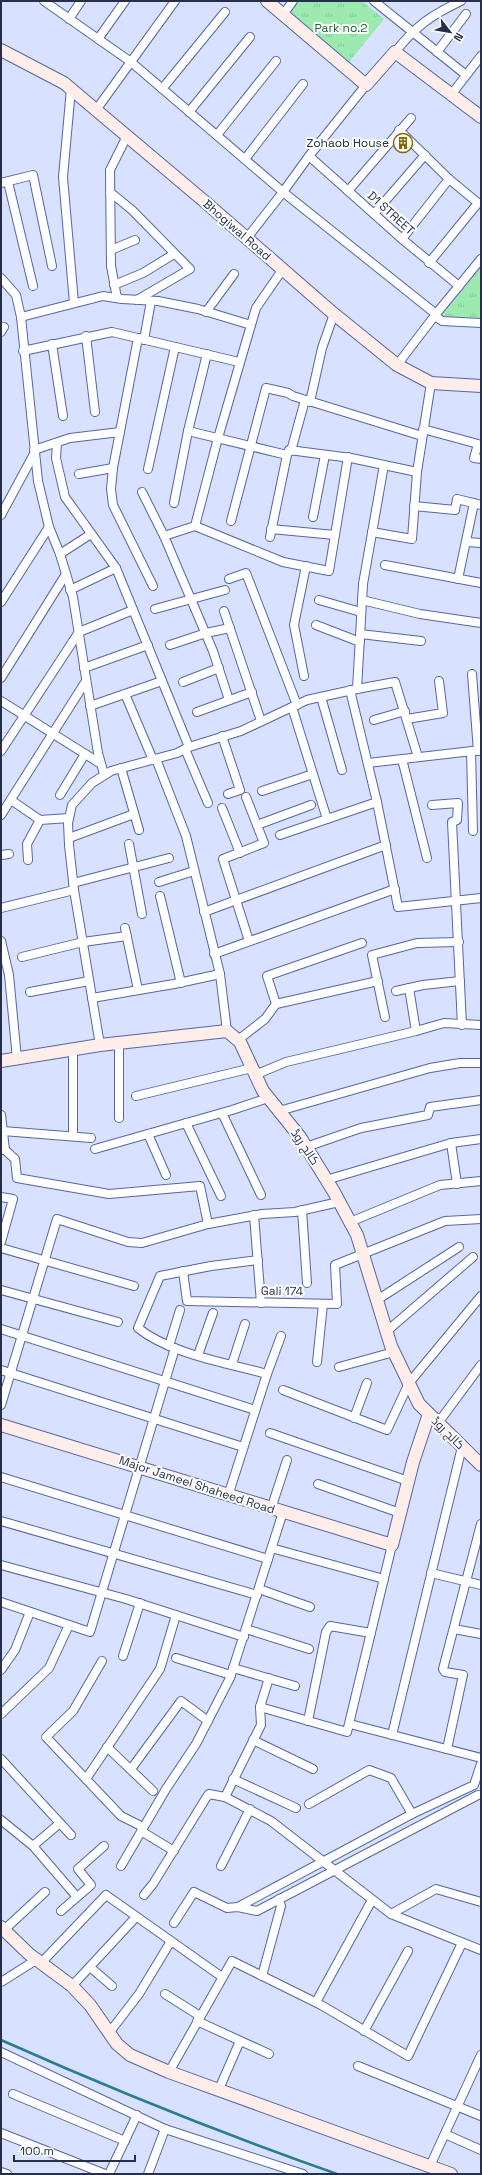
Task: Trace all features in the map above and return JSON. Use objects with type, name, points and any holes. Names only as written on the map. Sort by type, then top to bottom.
[{"type":"street","points":[[44,1],[131,62],[283,192],[442,321],[481,323]]},
{"type":"street","points":[[69,19],[81,1]]},
{"type":"street","points":[[98,39],[125,1]]},
{"type":"street","points":[[96,110],[175,1]]},
{"type":"street","points":[[267,1],[282,16],[366,85]]},
{"type":"street","points":[[282,16],[293,1]]},
{"type":"street","points":[[374,1],[466,76]]},
{"type":"street","points":[[247,238],[309,156],[412,31],[436,14],[461,1]]},
{"type":"street","points":[[162,89],[225,12]]},
{"type":"street","points":[[437,52],[466,14]]},
{"type":"street","points":[[189,112],[250,37]]},
{"type":"street","name":"Bhogiwal Road","points":[[1,50],[64,83],[334,314],[397,365],[432,382],[481,386]]},
{"type":"street","points":[[396,52],[481,117]]},
{"type":"street","points":[[451,95],[481,56]]},
{"type":"street","points":[[217,135],[276,61]]},
{"type":"street","points":[[245,159],[303,84]]},
{"type":"street","points":[[71,89],[63,177],[74,302]]},
{"type":"street","points":[[348,191],[399,130],[411,118]]},
{"type":"street","points":[[399,130],[449,179],[478,202],[429,263]]},
{"type":"street","points":[[116,298],[111,250],[110,170],[127,136]]},
{"type":"street","points":[[374,214],[425,155]]},
{"type":"street","name":"D1 STREET","points":[[309,156],[429,263],[459,286]]},
{"type":"street","points":[[33,286],[4,182],[33,175],[52,266]]},
{"type":"street","points":[[402,239],[449,179]]},
{"type":"street","points":[[110,192],[132,210],[190,270],[136,300]]},
{"type":"street","points":[[111,250],[135,240]]},
{"type":"street","points":[[114,285],[143,273],[174,254]]},
{"type":"street","points":[[397,365],[435,315],[481,259]]},
{"type":"street","points":[[194,526],[239,362],[256,308],[283,269]]},
{"type":"street","points":[[206,312],[234,274]]},
{"type":"street","points":[[1,278],[16,295],[21,317],[23,351],[38,481],[49,527],[60,554],[70,590],[79,632],[90,706],[104,774]]},
{"type":"street","points":[[21,317],[74,302],[102,296],[151,301],[206,312],[251,325]]},
{"type":"street","points":[[151,301],[120,432],[113,468],[111,489],[113,504],[153,586]]},
{"type":"street","points":[[270,537],[289,453],[334,314]]},
{"type":"street","points":[[23,351],[86,336],[112,332],[239,362]]},
{"type":"street","points":[[86,336],[95,412]]},
{"type":"street","points":[[52,344],[62,416]]},
{"type":"street","points":[[148,469],[175,347]]},
{"type":"street","points":[[174,503],[188,431],[207,354]]},
{"type":"street","points":[[372,532],[412,539],[417,472],[422,433],[432,382]]},
{"type":"street","points":[[231,520],[252,446],[266,388],[288,393],[307,401],[422,433],[478,444],[474,458],[481,459]]},
{"type":"street","points":[[188,431],[289,453],[348,457],[417,472]]},
{"type":"street","points":[[1,515],[35,452],[70,438],[120,432]]},
{"type":"street","points":[[57,443],[56,458],[65,497],[116,568],[148,645],[208,803]]},
{"type":"street","points":[[313,517],[325,455]]},
{"type":"street","points":[[164,536],[194,526],[284,562],[329,571],[348,457]]},
{"type":"street","points":[[384,465],[363,584],[360,638],[353,690],[398,907],[481,898]]},
{"type":"street","points":[[79,474],[113,468]]},
{"type":"street","points":[[142,492],[164,536],[206,633],[229,700]]},
{"type":"street","points":[[414,506],[454,510],[458,499],[478,504],[458,579]]},
{"type":"street","points":[[1,602],[49,527]]},
{"type":"street","points":[[271,529],[335,535]]},
{"type":"street","points":[[60,554],[91,534]]},
{"type":"street","points":[[467,542],[481,544]]},
{"type":"street","points":[[385,564],[481,583]]},
{"type":"street","points":[[304,676],[294,624],[306,566]]},
{"type":"street","points":[[70,590],[116,568]]},
{"type":"street","points":[[229,579],[246,573],[294,706],[327,819]]},
{"type":"street","points":[[1,678],[66,574]]},
{"type":"street","points":[[155,609],[225,590]]},
{"type":"street","points":[[319,600],[361,612]]},
{"type":"street","points":[[362,600],[420,614],[481,623]]},
{"type":"street","points":[[1,751],[79,632],[134,610]]},
{"type":"street","points":[[224,611],[261,721]]},
{"type":"street","points":[[316,625],[360,638],[421,642]]},
{"type":"street","points":[[170,645],[206,633],[230,628]]},
{"type":"street","points":[[84,668],[148,645]]},
{"type":"street","points":[[183,682],[219,668]]},
{"type":"street","points":[[472,674],[477,751],[473,801],[473,831]]},
{"type":"street","points":[[1,815],[86,681]]},
{"type":"street","points":[[90,706],[162,681]]},
{"type":"street","points":[[374,720],[406,715],[443,713],[439,681]]},
{"type":"street","points":[[100,1046],[74,886],[68,838],[69,818],[72,805],[80,794],[104,774],[222,736],[294,706],[321,697],[395,682],[418,757]]},
{"type":"street","points":[[197,712],[252,692]]},
{"type":"street","points":[[1,1061],[119,1043],[227,1031],[220,974],[186,836],[125,694]]},
{"type":"street","points":[[321,697],[342,770]]},
{"type":"street","points":[[1,701],[101,764]]},
{"type":"street","points":[[222,736],[240,790],[228,794]]},
{"type":"street","points":[[368,763],[477,751]]},
{"type":"street","points":[[60,795],[85,754]]},
{"type":"street","points":[[402,759],[427,858]]},
{"type":"street","points":[[121,768],[139,830]]},
{"type":"street","points":[[262,791],[313,774]]},
{"type":"street","points":[[246,797],[264,843],[223,860],[249,941]]},
{"type":"street","points":[[11,800],[40,820],[69,818]]},
{"type":"street","points":[[432,805],[473,801]]},
{"type":"street","points":[[280,835],[377,802]]},
{"type":"street","points":[[458,803],[457,820],[452,822],[462,1025]]},
{"type":"street","points":[[257,824],[311,805]]},
{"type":"street","points":[[222,808],[240,852]]},
{"type":"street","points":[[68,838],[134,814]]},
{"type":"street","points":[[28,860],[27,844],[40,820]]},
{"type":"street","points":[[129,844],[132,868],[142,914]]},
{"type":"street","points":[[204,912],[386,845]]},
{"type":"street","points":[[1,908],[169,858]]},
{"type":"street","points":[[159,882],[194,871]]},
{"type":"street","points":[[214,954],[395,889]]},
{"type":"street","points":[[160,896],[181,983]]},
{"type":"street","points":[[22,957],[126,932],[138,990]]},
{"type":"street","points":[[1,941],[9,975],[17,1058]]},
{"type":"street","points":[[385,1017],[372,955],[417,943],[459,942]]},
{"type":"street","points":[[276,1004],[267,976],[362,943]]},
{"type":"street","points":[[92,998],[181,983],[220,974]]},
{"type":"street","points":[[30,992],[89,981]]},
{"type":"street","points":[[238,1040],[265,1019],[276,1004],[378,981]]},
{"type":"street","points":[[396,991],[460,981]]},
{"type":"street","points":[[410,988],[416,1031]]},
{"type":"street","points":[[136,1096],[254,1072],[286,1062],[444,1023],[481,1025]]},
{"type":"street","name":"کالج روڈ","points":[[227,1031],[238,1040],[268,1098],[306,1147],[357,1235],[394,1352],[419,1404],[481,1465]]},
{"type":"street","points":[[119,1043],[119,1118]]},
{"type":"street","points":[[73,1050],[73,1136]]},
{"type":"street","points":[[279,1111],[430,1068],[460,1063],[481,1063]]},
{"type":"street","points":[[95,1149],[222,1113],[268,1098]]},
{"type":"street","points":[[306,1147],[361,1128],[428,1115],[430,1107],[481,1100]]},
{"type":"street","points":[[222,1113],[261,1195]]},
{"type":"street","points":[[1,1115],[3,1150],[15,1159],[17,1178],[109,1194],[200,1186],[208,1224]]},
{"type":"street","points":[[186,1123],[221,1196]]},
{"type":"street","points":[[3,1131],[91,1138]]},
{"type":"street","points":[[148,1134],[166,1175]]},
{"type":"street","points":[[326,1180],[451,1143],[481,1139]]},
{"type":"street","points":[[451,1143],[457,1184]]},
{"type":"street","points":[[350,1222],[440,1185],[481,1181]]},
{"type":"street","points":[[1,1197],[13,1199],[1,1242]]},
{"type":"street","points":[[1,1405],[57,1219],[128,1242],[142,1244],[208,1224],[254,1215],[302,1210],[339,1202]]},
{"type":"street","points":[[302,1210],[307,1283]]},
{"type":"street","points":[[254,1215],[261,1303]]},
{"type":"street","points":[[363,1255],[444,1220],[481,1219]]},
{"type":"street","points":[[377,1300],[459,1247]]},
{"type":"street","points":[[1,1248],[134,1286]]},
{"type":"street","name":"Gali 174","points":[[183,1271],[187,1301],[337,1304],[335,1265],[363,1255]]},
{"type":"street","points":[[387,1331],[473,1257]]},
{"type":"street","points":[[258,1260],[183,1271],[160,1276],[138,1328],[150,1338],[172,1347],[267,1374]]},
{"type":"street","points":[[1,1290],[118,1322]]},
{"type":"street","points":[[283,1390],[387,1430],[409,1383],[481,1296]]},
{"type":"street","points":[[317,1362],[323,1304]]},
{"type":"street","points":[[1,1602],[90,1632],[165,1381],[180,1310]]},
{"type":"street","points":[[198,1355],[213,1313]]},
{"type":"street","points":[[232,1364],[245,1324]]},
{"type":"street","points":[[1,1329],[255,1410]]},
{"type":"street","points":[[228,1496],[255,1410],[281,1336]]},
{"type":"street","points":[[339,1367],[394,1352]]},
{"type":"street","points":[[438,1423],[481,1365]]},
{"type":"street","points":[[1,1370],[154,1417],[243,1447]]},
{"type":"street","points":[[354,1418],[366,1382]]},
{"type":"street","points":[[260,1707],[345,1732],[348,1731],[408,1481],[430,1414]]},
{"type":"street","name":"Major Jameel Shaheed Road","points":[[1,1425],[140,1467],[228,1496],[392,1545]]},
{"type":"street","points":[[270,1433],[408,1481]]},
{"type":"street","points":[[392,1735],[462,1447]]},
{"type":"street","points":[[271,1509],[287,1460]]},
{"type":"street","points":[[1,1477],[268,1559]]},
{"type":"street","points":[[318,1484],[400,1513]]},
{"type":"street","points":[[121,1866],[142,1829],[196,1744],[232,1672],[283,1512]]},
{"type":"street","points":[[1,1521],[310,1607]]},
{"type":"street","points":[[447,1749],[463,1675],[443,1671],[481,1524]]},
{"type":"street","points":[[275,1549],[384,1579]]},
{"type":"street","points":[[1,1565],[102,1592],[176,1615],[309,1649]]},
{"type":"street","points":[[432,1574],[481,1585]]},
{"type":"street","points":[[123,1656],[140,1603]]},
{"type":"street","points":[[1,1670],[15,1650],[30,1612]]},
{"type":"street","points":[[86,1780],[160,1669],[176,1615]]},
{"type":"street","points":[[1,1714],[49,1668],[69,1625]]},
{"type":"street","points":[[308,1721],[326,1632],[330,1626],[371,1633]]},
{"type":"street","points":[[454,1629],[481,1634]]},
{"type":"street","points":[[176,1658],[232,1672],[269,1678],[295,1686]]},
{"type":"street","points":[[102,1661],[73,1711],[46,1737],[121,1816],[174,1851]]},
{"type":"street","points":[[225,1797],[261,1725],[260,1707],[269,1678]]},
{"type":"street","points":[[131,1770],[181,1702],[208,1721]]},
{"type":"street","points":[[350,1724],[481,1758]]},
{"type":"street","points":[[253,1740],[313,1769]]},
{"type":"street","points":[[107,1747],[153,1791]]},
{"type":"street","points":[[1,1758],[71,1835]]},
{"type":"street","points":[[238,1907],[412,1814],[474,1784],[481,1764]]},
{"type":"street","points":[[309,1804],[369,1770],[391,1778],[412,1814]]},
{"type":"street","points":[[233,1780],[296,1808]]},
{"type":"street","points":[[144,1895],[174,1851],[209,1794],[225,1797],[271,1821],[391,1914],[481,1950]]},
{"type":"street","points":[[174,1923],[194,1892],[227,1908],[238,1907],[257,1911],[478,1795]]},
{"type":"street","points":[[221,1866],[250,1809]]},
{"type":"street","points":[[1,1820],[33,1846],[76,1897]]},
{"type":"street","points":[[33,1846],[60,1823]]},
{"type":"street","points":[[61,1911],[91,1885],[78,1869],[104,1846]]},
{"type":"street","points":[[391,1914],[436,1889],[481,1902]]},
{"type":"street","points":[[45,1892],[2,1928],[38,1961],[72,1986],[90,2005],[117,2044],[130,2055],[170,2072],[451,2174]]},
{"type":"street","points":[[261,1894],[267,1905]]},
{"type":"street","points":[[1,1982],[38,1961],[106,1895],[222,1977]]},
{"type":"street","points":[[262,1976],[281,1906],[279,1899]]},
{"type":"street","points":[[316,2002],[372,1900]]},
{"type":"street","points":[[72,1986],[136,1917]]},
{"type":"street","points":[[109,2033],[139,1994],[171,1941]]},
{"type":"street","points":[[170,2072],[198,2019],[232,1961],[316,2002],[406,2056],[410,2054],[462,1943]]},
{"type":"street","points":[[364,2031],[408,1951]]},
{"type":"street","points":[[90,1967],[112,1986]]},
{"type":"street","points":[[165,1994],[198,2019],[269,2054]]},
{"type":"street","points":[[219,2089],[240,2041]]},
{"type":"street","points":[[1,2052],[165,2129],[303,2174]]},
{"type":"street","points":[[430,2166],[481,2055]]},
{"type":"street","points":[[358,2066],[481,2116]]},
{"type":"street","points":[[13,2094],[125,2141]]},
{"type":"street","points":[[109,2174],[137,2115]]},
{"type":"street","points":[[148,2174],[165,2129]]},
{"type":"street","points":[[1,2133],[105,2174]]},
{"type":"street","points":[[445,2134],[481,2150]]},
{"type":"street","points":[[1,2172],[7,2174]]},
{"type":"green space","name":"Park no.2","points":[[293,1],[362,1],[384,19],[345,67],[283,16]]},
{"type":"green space","points":[[481,267],[481,318],[441,316]]},
{"type":"waterway","points":[[1,2040],[168,2110],[337,2174]]},
{"type":"place","name":"Zohaob House","points":[[403,143]]}]
